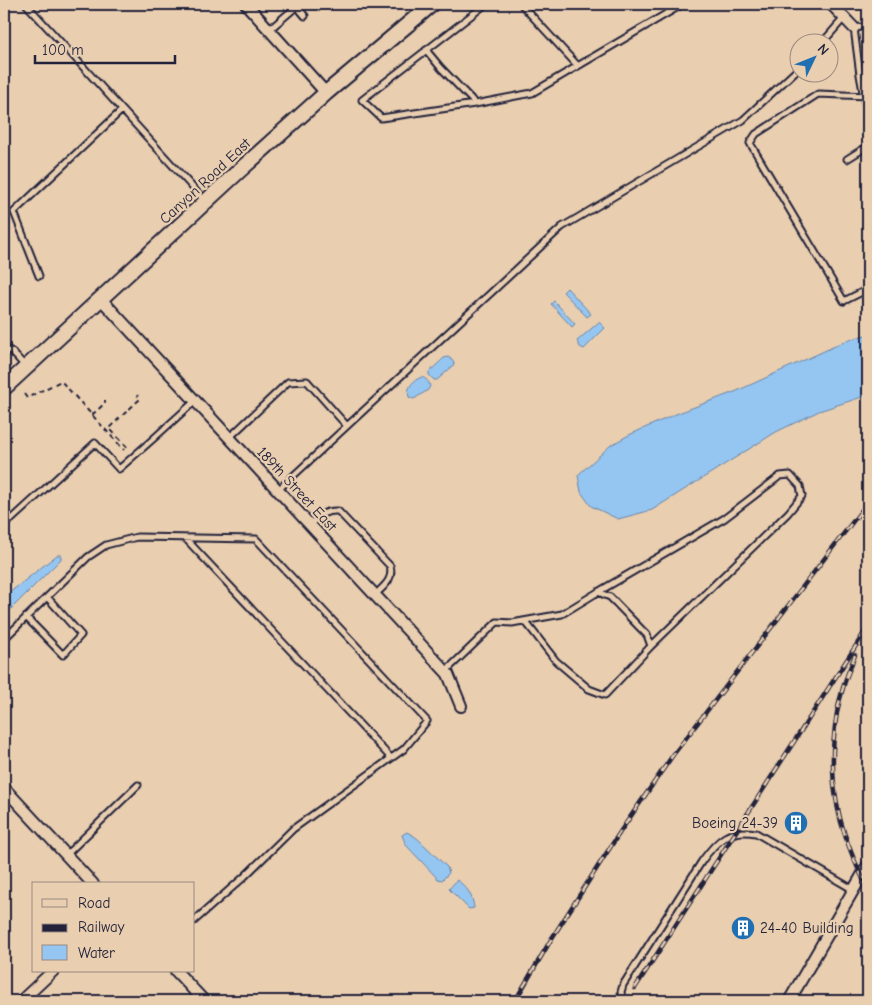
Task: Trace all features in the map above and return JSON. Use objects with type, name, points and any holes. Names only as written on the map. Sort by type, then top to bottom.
[{"type":"main road","name":"Canyon Road East","points":[[4,388],[326,93],[432,4]]},
{"type":"street","points":[[246,4],[326,93]]},
{"type":"street","points":[[831,4],[854,28]]},
{"type":"street","name":"189th Street East","points":[[101,299],[446,671],[461,706]]},
{"type":"street","points":[[4,788],[91,882]]},
{"type":"street","points":[[790,1001],[868,865]]},
{"type":"street","points":[[21,1001],[52,972]]},
{"type":"street","points":[[177,972],[199,1000]]},
{"type":"lane","points":[[26,4],[206,202]]},
{"type":"lane","points":[[486,4],[362,100],[381,118],[475,104],[532,93],[683,4]]},
{"type":"lane","points":[[521,4],[578,66]]},
{"type":"lane","points":[[664,4],[671,11]]},
{"type":"lane","points":[[269,30],[295,5],[305,16]]},
{"type":"lane","points":[[832,32],[844,18]]},
{"type":"lane","points":[[868,26],[854,28],[860,75],[866,96],[868,119]]},
{"type":"lane","points":[[426,50],[475,104]]},
{"type":"lane","points":[[278,490],[562,227],[743,120],[790,76]]},
{"type":"lane","points":[[866,96],[818,94],[756,134],[750,143],[844,301],[868,289]]},
{"type":"lane","points":[[39,276],[14,212],[122,110]]},
{"type":"lane","points":[[847,159],[868,146]]},
{"type":"lane","points":[[4,347],[12,352],[26,368]]},
{"type":"lane","points":[[229,438],[288,382],[307,382],[347,426]]},
{"type":"lane","points":[[4,524],[12,519],[95,443],[119,469],[154,440],[195,401]]},
{"type":"lane","points":[[446,671],[497,622],[512,623],[525,620],[562,614],[725,518],[780,476],[790,475],[800,486],[802,496],[788,513],[651,646],[605,695],[589,689],[556,662],[525,620]]},
{"type":"lane","points":[[310,525],[324,513],[330,510],[338,511],[390,566],[388,582],[375,595]]},
{"type":"lane","points":[[4,638],[88,557],[106,545],[137,537],[256,539],[427,721],[404,749],[293,829],[195,920]]},
{"type":"lane","points":[[186,538],[391,758]]},
{"type":"lane","points":[[598,592],[610,597],[647,635],[651,646]]},
{"type":"lane","points":[[26,617],[63,655],[81,636],[46,597]]},
{"type":"lane","points":[[66,854],[138,785]]},
{"type":"lane","points":[[623,1001],[621,992],[623,986],[706,856],[720,839],[730,834],[748,831],[756,833],[854,890]]},
{"type":"path","points":[[24,394],[27,398],[61,381],[126,448]]},
{"type":"path","points":[[109,430],[140,399],[137,395]]},
{"type":"path","points":[[92,415],[105,403],[105,400]]},
{"type":"water","points":[[567,288],[591,314],[587,317],[563,292]]},
{"type":"water","points":[[554,301],[575,324],[572,327],[551,304]]},
{"type":"water","points":[[599,322],[605,328],[584,349],[580,347],[577,341]]},
{"type":"water","points":[[868,334],[868,395],[819,411],[776,432],[652,510],[618,519],[591,506],[581,492],[578,475],[611,445],[629,435],[676,414],[737,391],[846,341]]},
{"type":"water","points":[[448,357],[454,363],[453,366],[437,380],[434,380],[429,375],[429,372],[444,358]]},
{"type":"water","points":[[422,377],[429,383],[428,390],[414,399],[409,397],[408,390],[411,385]]},
{"type":"water","points":[[57,555],[61,555],[61,559],[4,616],[4,597]]},
{"type":"water","points":[[407,832],[417,838],[447,867],[449,873],[442,880],[438,879],[406,845],[402,835]]},
{"type":"water","points":[[457,880],[469,892],[474,908],[469,909],[449,889]]},
{"type":"railway","points":[[515,1001],[552,938],[622,829],[673,755],[868,502]]},
{"type":"railway","points":[[635,988],[868,627]]},
{"type":"railway","points":[[855,655],[844,684],[837,714],[833,771],[838,809],[844,833],[868,888]]},
{"type":"place","name":"Boeing 24-39","points":[[796,823]]},
{"type":"place","name":"24-40 Building","points":[[743,928]]}]
